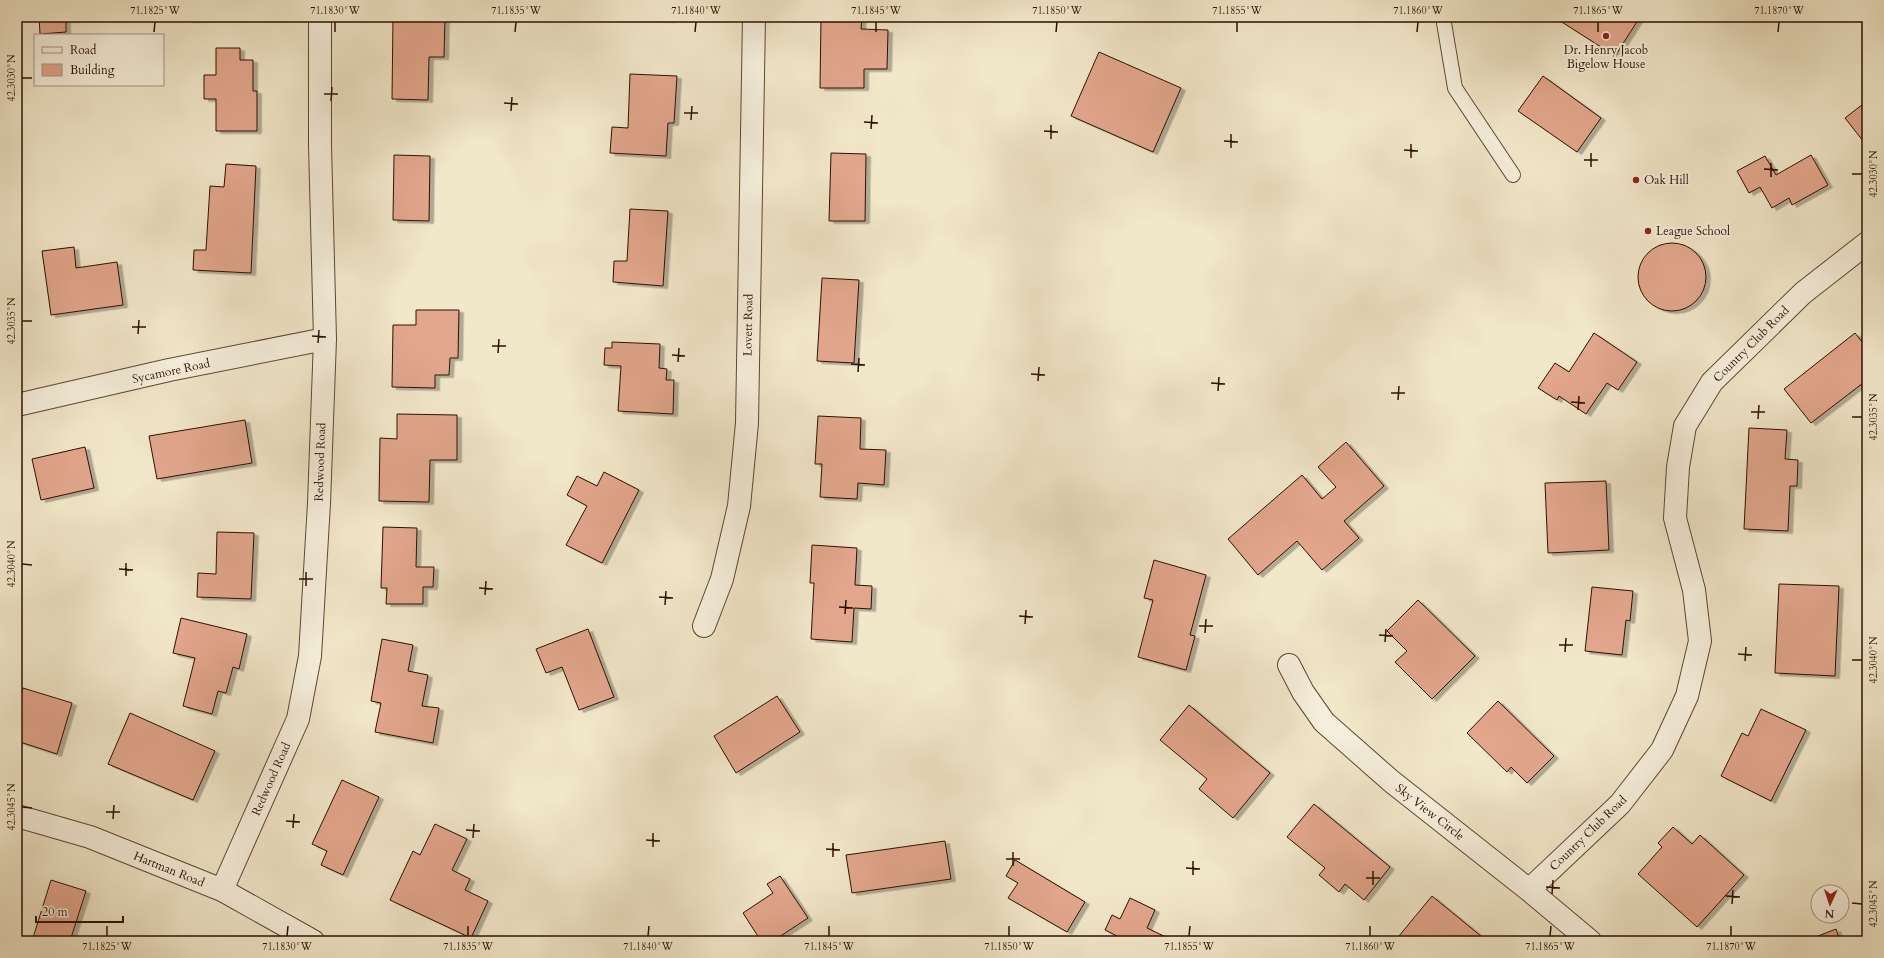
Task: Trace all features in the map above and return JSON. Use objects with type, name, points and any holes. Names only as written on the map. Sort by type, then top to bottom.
[{"type":"street","name":"Redwood Road","points":[[222,890],[298,720],[310,656],[319,503],[325,339],[320,153],[320,17]]},
{"type":"street","name":"Lovett Road","points":[[704,626],[722,579],[739,506],[747,423],[754,17]]},
{"type":"street","name":"Country Club Road","points":[[1529,890],[1620,804],[1662,750],[1687,696],[1700,641],[1694,590],[1675,518],[1678,467],[1685,426],[1712,382],[1803,293],[1867,243]]},
{"type":"street","name":"Sycamore Road","points":[[17,405],[169,370],[325,339]]},
{"type":"street","name":"Sky View Circle","points":[[1290,666],[1302,692],[1324,722],[1391,781],[1529,890],[1590,941]]},
{"type":"street","name":"Hartman Road","points":[[17,816],[90,837],[222,890],[313,941]]},
{"type":"lane","points":[[1443,17],[1455,88],[1513,175]]},
{"type":"building","points":[[39,17],[107,18],[66,20],[66,32],[40,34]]},
{"type":"building","points":[[189,17],[254,17],[254,18],[189,20]]},
{"type":"building","points":[[393,17],[445,17],[444,57],[429,57],[428,100],[392,99]]},
{"type":"building","points":[[615,17],[670,17],[670,20]]},
{"type":"building","points":[[821,17],[862,17],[861,29],[888,30],[887,69],[864,69],[864,88],[820,88]]},
{"type":"building","name":"Dr. Henry Jacob Bigelow House","points":[[1554,17],[1640,17],[1615,56]]},
{"type":"building","points":[[216,48],[240,48],[240,60],[253,60],[253,91],[257,91],[257,131],[216,131],[216,99],[204,99],[204,75],[216,75]]},
{"type":"building","points":[[1099,52],[1181,88],[1153,152],[1071,116]]},
{"type":"building","points":[[630,74],[677,76],[674,123],[668,123],[666,156],[610,153],[612,127],[628,128]]},
{"type":"building","points":[[1543,76],[1601,118],[1577,152],[1518,111]]},
{"type":"building","points":[[1867,101],[1867,146],[1845,118]]},
{"type":"building","points":[[831,153],[866,154],[865,221],[829,221]]},
{"type":"building","points":[[394,155],[430,156],[429,221],[393,220]]},
{"type":"building","points":[[1811,155],[1828,185],[1792,205],[1789,198],[1772,208],[1760,187],[1749,193],[1737,171],[1765,156],[1776,175]]},
{"type":"building","points":[[226,164],[256,166],[251,273],[193,270],[194,250],[206,250],[210,186],[224,187]]},
{"type":"building","points":[[630,209],[668,211],[663,286],[613,282],[614,261],[627,261]]},
{"type":"building","points":[[1672,243],[1685,246],[1696,253],[1703,264],[1706,277],[1703,290],[1696,301],[1685,308],[1672,311],[1659,308],[1648,301],[1641,290],[1638,277],[1641,264],[1648,253],[1659,246]]},
{"type":"building","points":[[74,247],[76,268],[117,262],[123,305],[51,315],[42,251]]},
{"type":"building","points":[[822,278],[859,280],[854,363],[817,361]]},
{"type":"building","points":[[416,310],[459,310],[458,358],[450,358],[449,375],[435,375],[435,388],[392,387],[393,325],[416,325]]},
{"type":"building","points":[[1594,333],[1637,362],[1618,390],[1607,383],[1586,414],[1559,396],[1557,400],[1538,388],[1555,363],[1569,372]]},
{"type":"building","points":[[1855,333],[1867,348],[1867,380],[1811,423],[1784,389]]},
{"type":"building","points":[[612,342],[660,344],[659,368],[667,369],[666,380],[674,380],[673,414],[618,411],[621,366],[604,365],[605,348],[612,348]]},
{"type":"building","points":[[397,414],[457,415],[457,460],[430,460],[429,502],[379,501],[380,438],[397,439]]},
{"type":"building","points":[[818,416],[861,418],[860,449],[886,450],[884,485],[858,483],[857,499],[820,497],[822,464],[815,464]]},
{"type":"building","points":[[245,420],[252,463],[157,479],[149,436]]},
{"type":"building","points":[[1749,428],[1787,430],[1785,459],[1798,460],[1797,486],[1790,486],[1788,531],[1744,529]]},
{"type":"building","points":[[1346,442],[1384,486],[1344,521],[1359,538],[1322,570],[1297,541],[1258,575],[1228,539],[1302,475],[1322,499],[1336,487],[1318,467]]},
{"type":"building","points":[[85,447],[94,488],[41,500],[32,459]]},
{"type":"building","points":[[604,472],[639,490],[602,563],[566,545],[587,506],[567,495],[577,476],[597,486]]},
{"type":"building","points":[[1606,481],[1609,550],[1548,553],[1545,483]]},
{"type":"building","points":[[383,527],[417,528],[416,567],[434,567],[433,587],[423,587],[423,604],[386,604],[387,588],[381,588]]},
{"type":"building","points":[[217,532],[254,533],[251,599],[197,597],[198,573],[216,574]]},
{"type":"building","points":[[812,545],[857,548],[855,585],[872,586],[871,609],[854,608],[852,642],[811,639],[814,583],[810,583]]},
{"type":"building","points":[[1154,560],[1206,575],[1190,635],[1195,636],[1186,670],[1138,657],[1153,600],[1144,598]]},
{"type":"building","points":[[1779,584],[1839,586],[1835,676],[1775,673]]},
{"type":"building","points":[[1592,587],[1633,591],[1630,621],[1626,620],[1622,655],[1585,651]]},
{"type":"building","points":[[1418,600],[1475,656],[1432,699],[1395,662],[1407,651],[1387,631]]},
{"type":"building","points":[[181,618],[247,634],[239,669],[233,667],[226,693],[218,691],[212,714],[183,706],[195,658],[173,653]]},
{"type":"building","points":[[588,629],[614,697],[579,710],[562,667],[546,673],[536,649]]},
{"type":"building","points":[[382,639],[413,645],[408,671],[428,675],[422,706],[439,708],[433,743],[375,732],[381,703],[371,701]]},
{"type":"building","points":[[23,688],[72,703],[57,754],[17,741],[17,703],[19,703]]},
{"type":"building","points":[[777,696],[800,732],[736,773],[714,736]]},
{"type":"building","points":[[1498,701],[1554,756],[1527,783],[1511,767],[1507,772],[1467,733]]},
{"type":"building","points":[[1189,705],[1270,773],[1233,818],[1199,789],[1207,779],[1160,740]]},
{"type":"building","points":[[1761,709],[1806,730],[1771,801],[1721,776],[1742,733],[1748,736]]},
{"type":"building","points":[[130,713],[215,751],[193,800],[108,764]]},
{"type":"building","points":[[342,780],[379,797],[343,875],[321,865],[327,851],[312,844]]},
{"type":"building","points":[[1314,804],[1390,867],[1364,900],[1345,884],[1339,892],[1319,875],[1325,868],[1287,837]]},
{"type":"building","points":[[435,824],[467,839],[452,870],[470,879],[465,890],[488,901],[471,938],[390,900],[413,851],[420,855]]},
{"type":"building","points":[[1673,827],[1692,844],[1700,835],[1744,875],[1697,927],[1638,874],[1662,847],[1658,843]]},
{"type":"building","points":[[945,841],[951,879],[852,893],[846,855]]},
{"type":"building","points":[[1015,860],[1085,902],[1067,932],[1008,898],[1018,883],[1006,876]]},
{"type":"building","points":[[780,876],[808,918],[773,941],[761,941],[743,913],[773,893],[767,884]]},
{"type":"building","points":[[51,880],[86,891],[70,941],[32,941]]},
{"type":"building","points":[[1432,896],[1487,941],[1405,941],[1399,936]]},
{"type":"building","points":[[1130,898],[1155,910],[1147,928],[1174,941],[1117,941],[1119,937],[1105,930],[1112,915],[1120,919]]},
{"type":"building","points":[[1836,929],[1840,941],[1805,941]]},
{"type":"place","name":"Dr. Henry Jacob Bigelow House","points":[[1606,36]]},
{"type":"place","name":"Oak Hill","points":[[1636,180]]},
{"type":"place","name":"League School","points":[[1648,231]]}]
